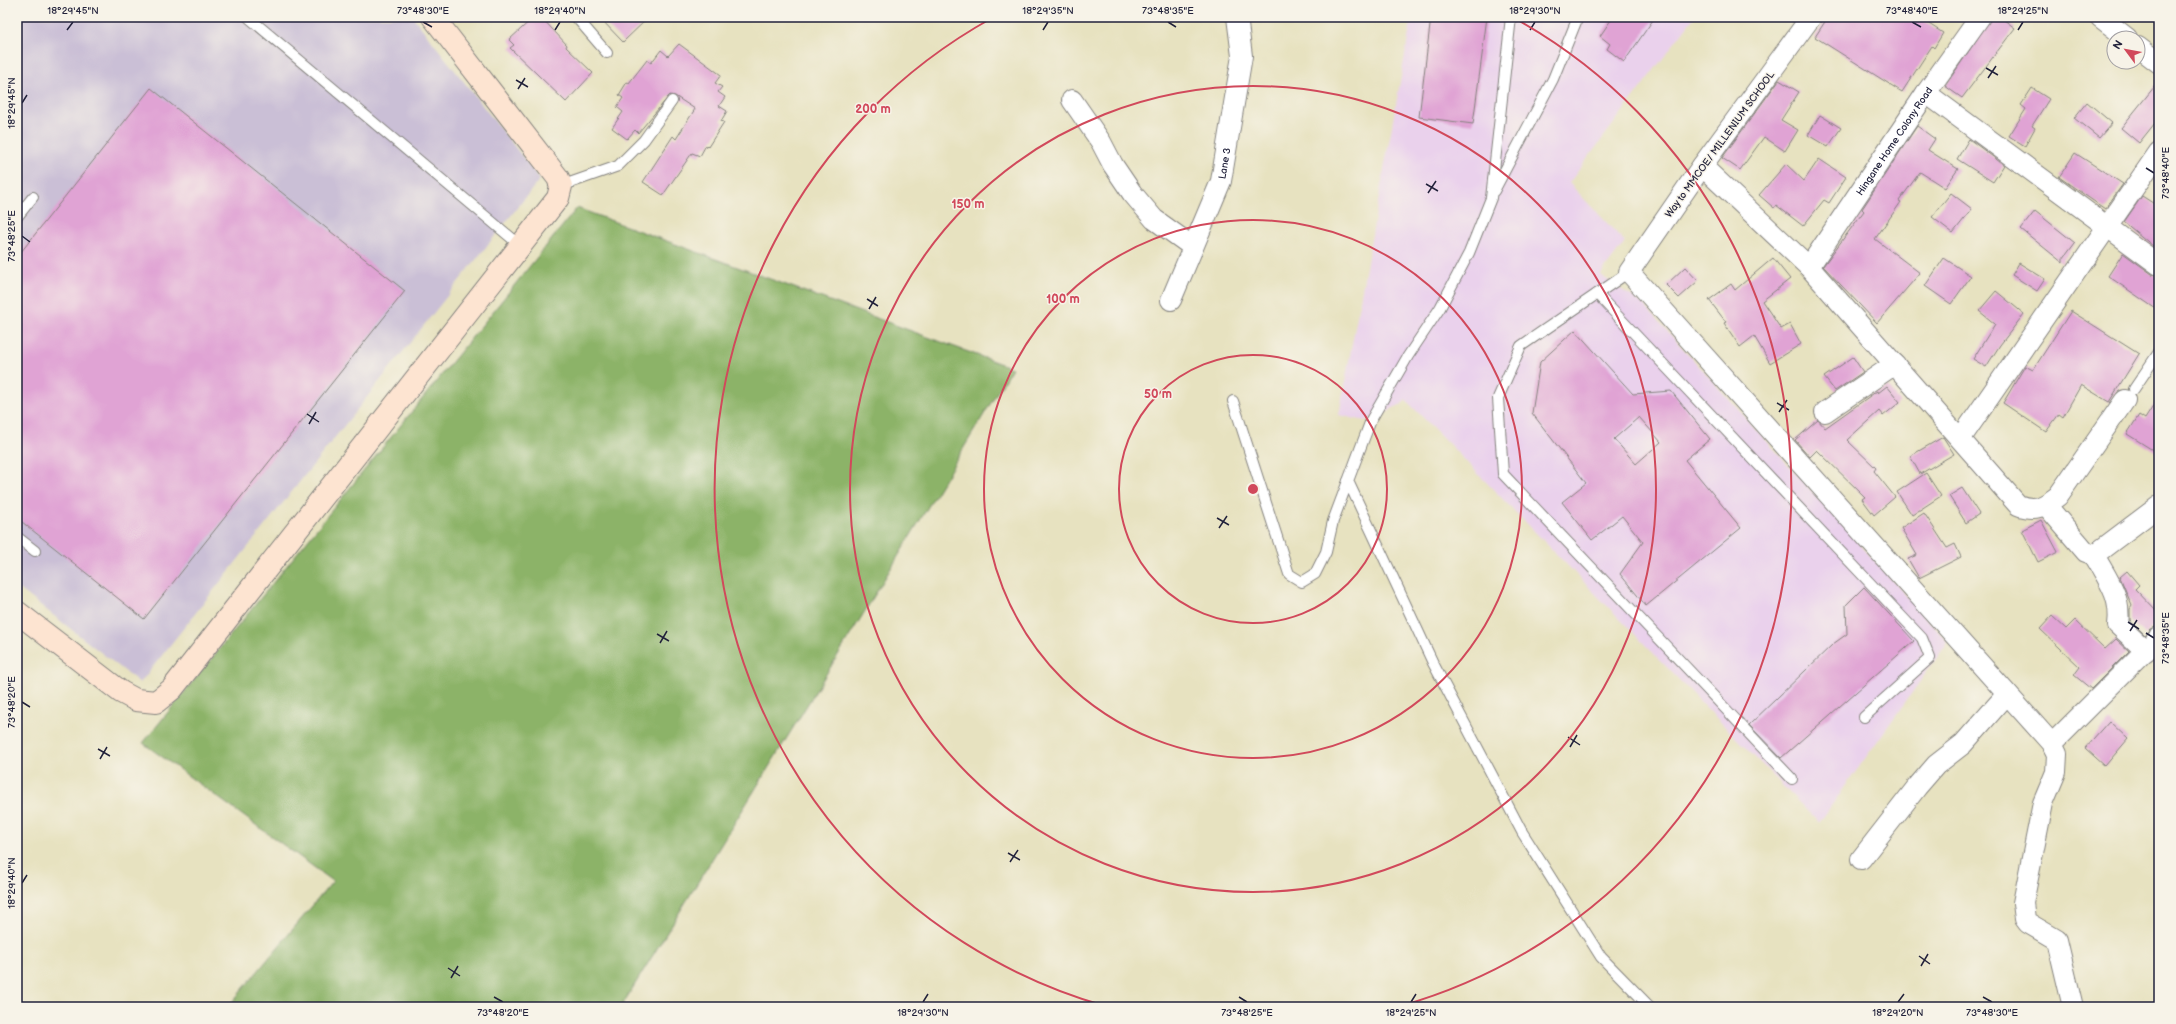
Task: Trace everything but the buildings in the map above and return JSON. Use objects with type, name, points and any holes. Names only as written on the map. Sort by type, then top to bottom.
[{"type":"street","points":[[17,612],[121,692],[136,700],[156,702],[172,689],[558,198],[561,186],[558,178],[433,17]]},
{"type":"street","name":"Lane 3","points":[[1171,300],[1221,181],[1242,56],[1237,17]]},
{"type":"street","name":"Hingane Home Colony Road","points":[[1809,267],[1926,93],[1980,17]]},
{"type":"street","points":[[2100,17],[2117,30]]},
{"type":"street","name":"Way to MMCOE/ MILLENIUM SCHOOL","points":[[1629,272],[1804,19]]},
{"type":"street","points":[[2146,53],[2159,63]]},
{"type":"street","points":[[1926,93],[2108,225],[2159,265]]},
{"type":"street","points":[[1072,100],[1101,142],[1113,165],[1154,219],[1194,247]]},
{"type":"street","points":[[1961,438],[2159,152]]},
{"type":"street","points":[[1702,166],[1809,267],[1961,438],[2018,505],[2026,508],[2037,509],[2046,505],[2058,496],[2129,394]]},
{"type":"street","points":[[1629,272],[2052,744],[2057,754],[2056,772],[2041,810],[2036,846],[2023,903],[2025,919],[2028,923],[2057,940],[2073,1007]]},
{"type":"street","points":[[1825,412],[1895,364]]},
{"type":"street","points":[[2046,505],[2086,552],[2094,555],[2117,596],[2120,610],[2118,625],[2152,644],[2052,744]]},
{"type":"street","points":[[2094,555],[2159,506]]},
{"type":"street","points":[[1861,859],[1916,787],[1936,765],[1963,744],[2007,694]]},
{"type":"lane","points":[[248,17],[521,246]]},
{"type":"lane","points":[[576,17],[607,53]]},
{"type":"lane","points":[[1491,198],[1511,17]]},
{"type":"lane","points":[[1234,401],[1289,574],[1302,582],[1315,574],[1326,552],[1333,522],[1371,420],[1408,356],[1440,308],[1469,253],[1491,198],[1553,79],[1578,17]]},
{"type":"lane","points":[[561,186],[618,166],[644,140],[672,101]]},
{"type":"lane","points":[[17,217],[33,197]]},
{"type":"lane","points":[[1629,272],[1521,346],[1498,398],[1504,474],[1792,779]]},
{"type":"lane","points":[[1597,294],[1922,638],[1930,658],[1864,717]]},
{"type":"lane","points":[[2129,394],[2159,352]]},
{"type":"lane","points":[[1348,481],[1433,663],[1522,832],[1601,956],[1650,1007]]},
{"type":"lane","points":[[17,537],[35,551]]},
{"type":"shaded area","points":[[17,17],[413,17],[540,179],[140,683],[17,587]]},
{"type":"shaded area","points":[[1412,17],[1694,17],[1569,183],[1625,242],[1600,275],[1643,304],[1948,642],[1819,823],[1406,400],[1402,404],[1365,421],[1339,415]]},
{"type":"green space","points":[[577,208],[1012,368],[862,616],[621,1007],[228,1007],[333,881],[143,743]]}]
